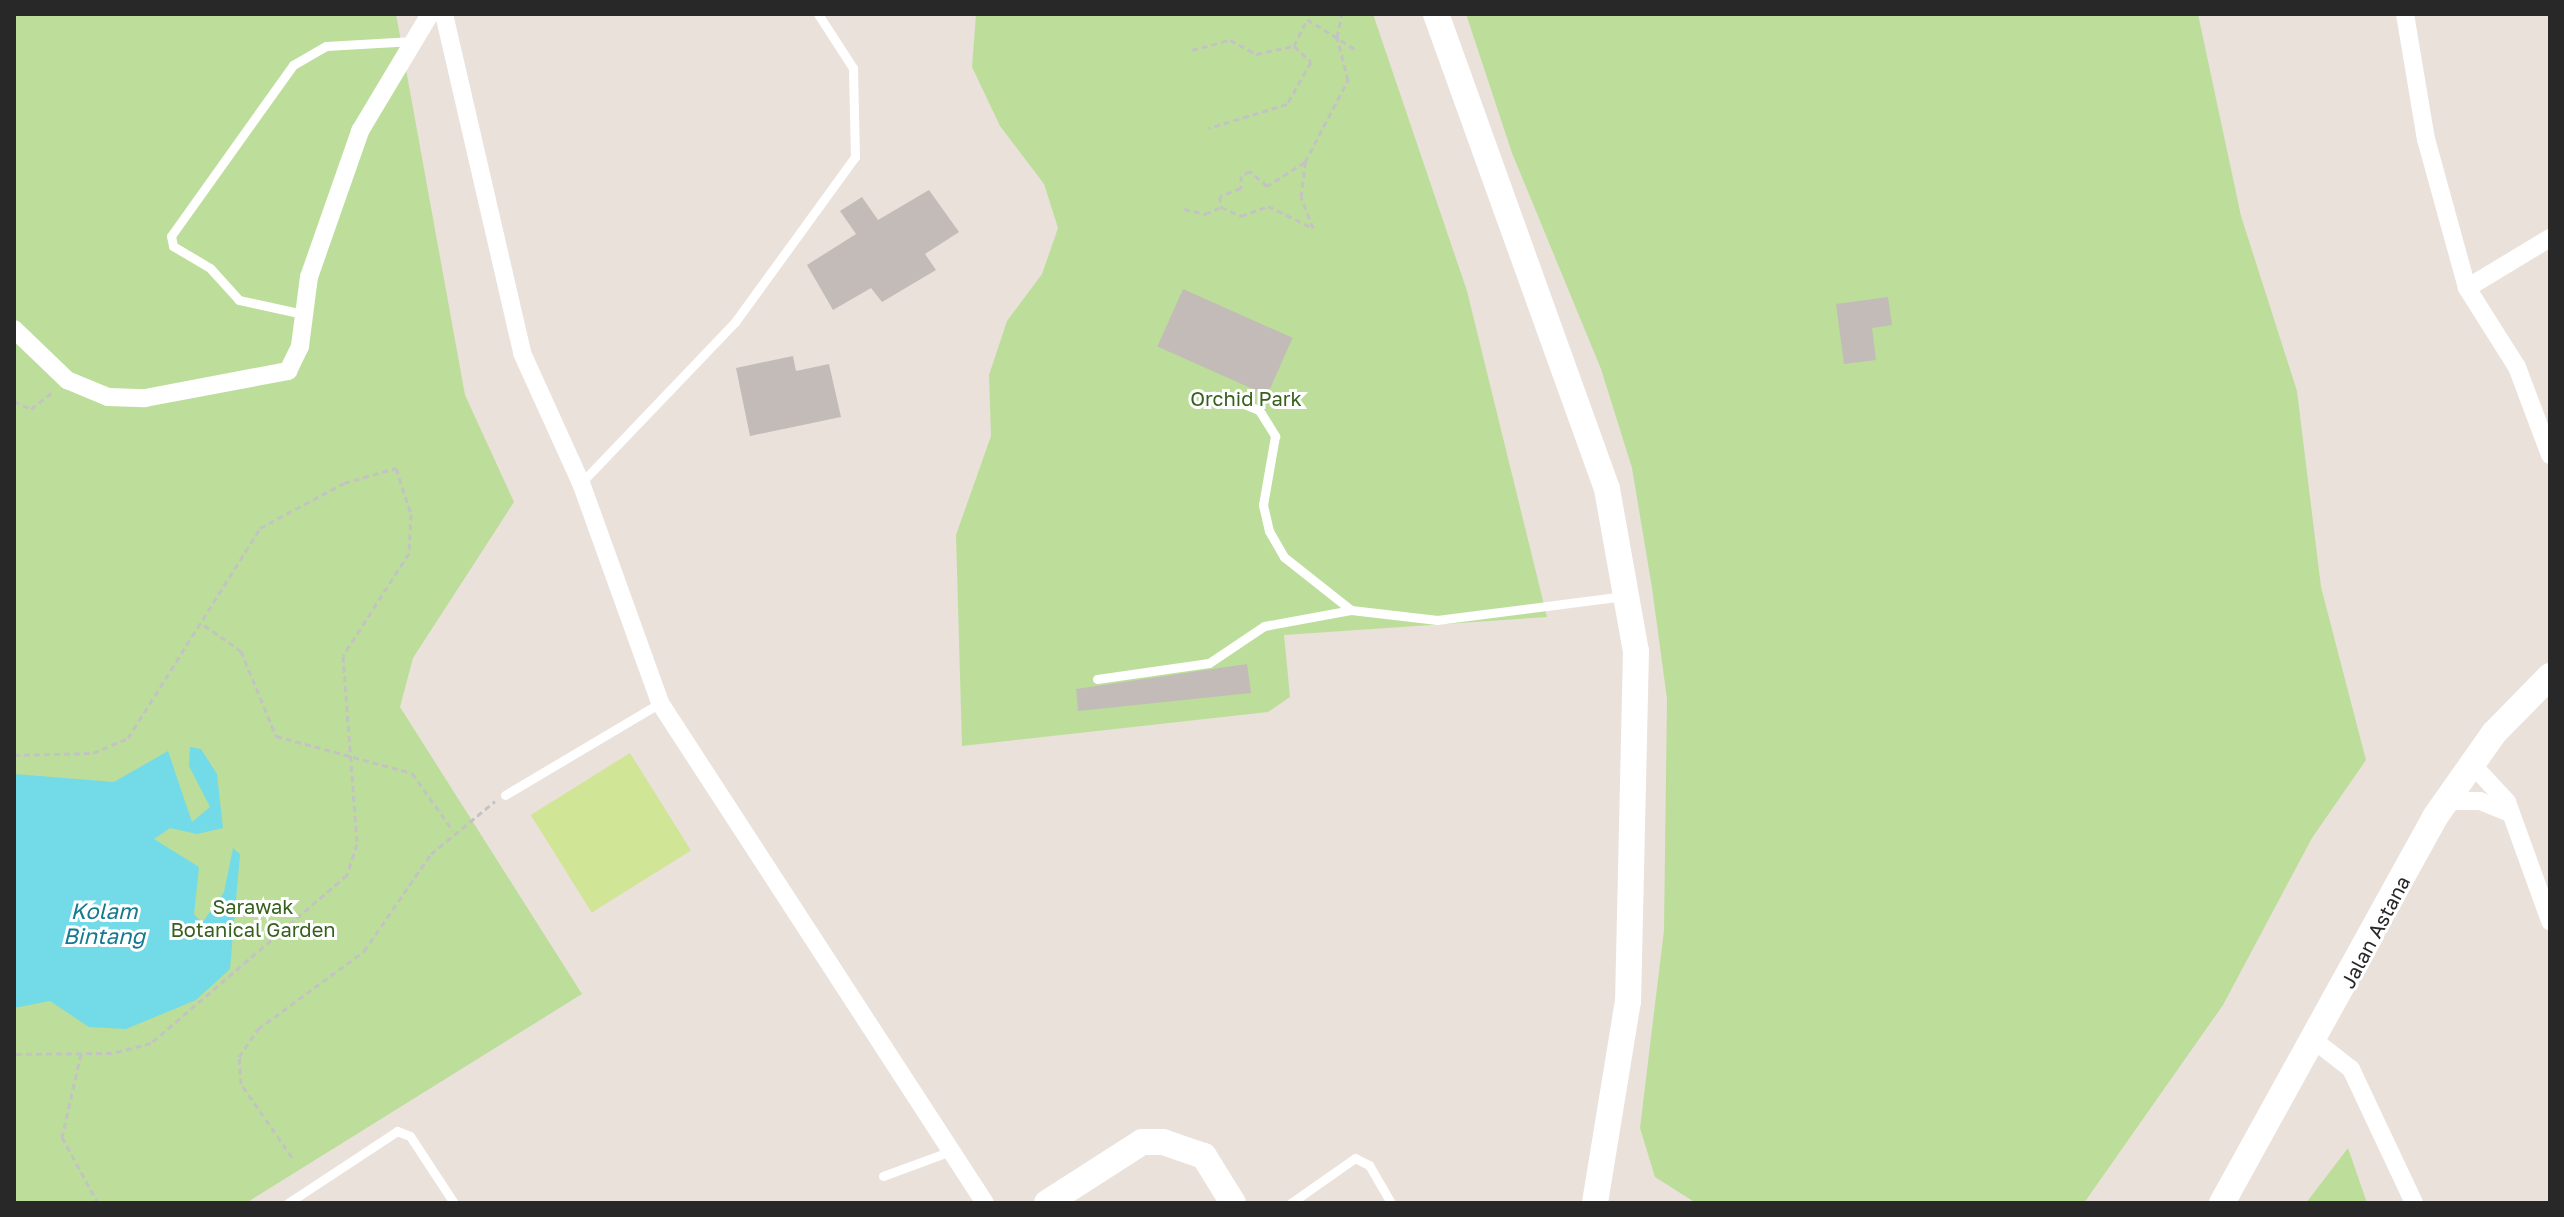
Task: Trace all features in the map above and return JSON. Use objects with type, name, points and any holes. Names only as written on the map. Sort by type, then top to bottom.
[{"type":"street","points":[[14,329],[67,380],[108,397],[145,398],[280,376],[295,360],[303,314],[360,131],[430,14]]},
{"type":"street","points":[[444,14],[522,353],[581,483],[660,703],[985,1203]]},
{"type":"street","points":[[1436,14],[1586,423],[1627,596],[1636,651],[1628,1001],[1595,1203]]},
{"type":"street","points":[[2405,14],[2426,139],[2467,288],[2517,367],[2550,455]]},
{"type":"street","points":[[2467,288],[2550,238]]},
{"type":"street","name":"Jalan Astana","points":[[2222,1203],[2315,1041],[2445,801],[2471,763],[2550,676]]},
{"type":"street","points":[[2471,763],[2493,779],[2510,813],[2550,921]]},
{"type":"street","points":[[2445,801],[2480,801],[2510,813]]},
{"type":"street","points":[[2315,1041],[2351,1069],[2414,1203]]},
{"type":"street","points":[[1047,1203],[1142,1142],[1163,1142],[1204,1156],[1233,1203]]},
{"type":"lane","points":[[581,483],[735,322],[855,157],[853,68],[818,14]]},
{"type":"lane","points":[[303,314],[239,300],[210,268],[173,246],[171,236],[293,65],[326,46],[413,41]]},
{"type":"lane","points":[[1234,400],[1259,410],[1275,436],[1263,505],[1269,531],[1305,577],[1351,610]]},
{"type":"lane","points":[[1097,679],[1209,663],[1276,622],[1351,610],[1437,620],[1627,596]]},
{"type":"lane","points":[[505,795],[660,703]]},
{"type":"lane","points":[[288,1203],[397,1131],[410,1136],[454,1203]]},
{"type":"lane","points":[[883,1176],[951,1151]]},
{"type":"lane","points":[[1291,1203],[1355,1158],[1369,1165],[1391,1203]]},
{"type":"path","points":[[1184,209],[1205,214],[1221,207],[1241,216],[1268,206],[1313,228],[1301,197],[1305,162],[1348,80],[1337,37],[1342,14]]},
{"type":"path","points":[[1294,46],[1307,19],[1358,51]]},
{"type":"path","points":[[1192,50],[1230,40],[1256,54],[1294,46]]},
{"type":"path","points":[[1209,128],[1287,104],[1311,62],[1294,46]]},
{"type":"path","points":[[1221,207],[1220,196],[1241,188],[1241,176],[1250,171],[1267,186],[1305,162]]},
{"type":"path","points":[[14,401],[31,409],[67,380]]},
{"type":"path","points":[[14,755],[93,753],[128,738],[203,625],[260,528],[344,483],[396,468],[412,535],[409,553],[343,656],[347,758],[357,844],[347,875],[163,1035],[138,1049],[14,1054]]},
{"type":"path","points":[[203,625],[241,651],[276,736],[347,758],[412,773],[453,831]]},
{"type":"path","points":[[292,1157],[241,1084],[239,1057],[258,1029],[364,951],[453,831],[505,795]]},
{"type":"path","points":[[81,1053],[62,1137],[98,1203]]},
{"type":"green space","name":"Sarawak Botanical Garden","points":[[14,14],[396,14],[465,395],[514,502],[413,658],[400,707],[582,994],[246,1203],[14,1203]]},
{"type":"green space","name":"Orchid Park","points":[[976,14],[1373,14],[1467,291],[1547,617],[1284,635],[1290,697],[1268,712],[962,746],[956,535],[991,436],[989,375],[1007,321],[1042,274],[1058,228],[1044,184],[1000,126],[972,67]]},
{"type":"green space","points":[[1466,14],[2198,14],[2241,216],[2297,391],[2321,587],[2366,760],[2312,838],[2223,1005],[2084,1203],[1696,1203],[1655,1177],[1640,1128],[1664,930],[1667,699],[1652,588],[1632,468],[1601,369],[1512,153]]},
{"type":"green space","points":[[630,753],[691,851],[592,913],[531,815]]},
{"type":"green space","points":[[2348,1148],[2367,1203],[2306,1203]]},
{"type":"water","name":"Kolam Bintang","points":[[190,747],[201,749],[217,774],[223,828],[197,834],[170,828],[154,839],[199,867],[194,914],[202,923],[224,892],[233,848],[240,854],[230,969],[196,1000],[126,1029],[89,1027],[50,1001],[14,1008],[14,774],[114,782],[168,751],[192,822],[210,807],[189,766]]},
{"type":"building","points":[[929,190],[959,232],[925,254],[936,270],[882,302],[871,288],[833,310],[807,265],[856,234],[840,211],[862,197],[878,220]]},
{"type":"building","points":[[1183,289],[1293,338],[1267,395],[1157,347]]},
{"type":"building","points":[[1888,297],[1892,325],[1872,328],[1876,360],[1844,364],[1836,304]]},
{"type":"building","points":[[793,356],[796,371],[829,364],[841,417],[750,436],[736,368]]},
{"type":"building","points":[[1247,664],[1251,693],[1078,711],[1076,689]]}]
